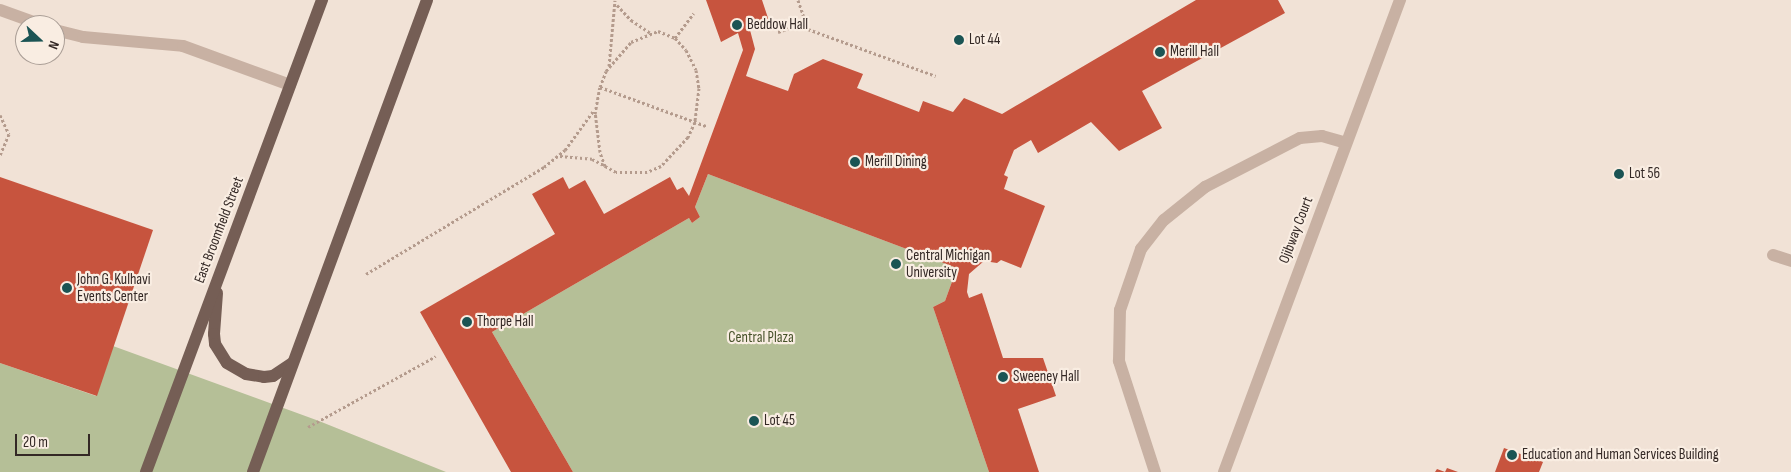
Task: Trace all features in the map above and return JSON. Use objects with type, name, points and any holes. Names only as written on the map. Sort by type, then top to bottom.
[{"type":"main road","name":"East Broomfield Street","points":[[146,472],[322,0]]},
{"type":"main road","points":[[253,472],[427,0]]},
{"type":"main road","points":[[220,271],[214,334],[219,352],[227,363],[246,374],[264,377],[292,363]]},
{"type":"street","name":"Ojibway Court","points":[[1224,472],[1400,0]]},
{"type":"street","points":[[0,10],[15,15]]},
{"type":"street","points":[[65,32],[83,37],[183,46],[290,86]]},
{"type":"street","points":[[1155,472],[1119,361],[1120,310],[1141,249],[1164,220],[1181,205],[1205,188],[1274,152],[1310,135],[1346,143]]},
{"type":"street","points":[[1773,255],[1791,262]]},
{"type":"path","points":[[798,0],[808,29],[936,76]]},
{"type":"path","points":[[616,1],[618,9],[650,33]]},
{"type":"path","points":[[609,67],[616,1]]},
{"type":"path","points":[[674,38],[694,13]]},
{"type":"path","points":[[778,32],[806,22]]},
{"type":"path","points":[[558,156],[592,159],[616,172],[632,174],[661,166],[688,138],[695,122],[699,88],[696,70],[686,50],[674,38],[658,32],[650,33],[631,42],[609,67],[600,87],[596,107],[597,132],[605,166]]},
{"type":"path","points":[[600,87],[706,126]]},
{"type":"path","points":[[366,274],[558,156],[581,130],[596,107]]},
{"type":"path","points":[[0,114],[9,134],[0,155]]},
{"type":"path","points":[[308,427],[436,356]]},
{"type":"green space","name":"Central Plaza","points":[[708,174],[957,268],[945,301],[933,307],[989,472],[573,472],[492,332],[689,218],[692,223],[700,217],[695,207]]},
{"type":"green space","points":[[113,346],[319,421],[446,472],[0,472],[0,363],[96,396]]},
{"type":"building","points":[[706,0],[762,0],[769,21],[750,30],[755,49],[746,76],[788,91],[794,74],[823,59],[863,74],[857,88],[919,112],[923,101],[953,112],[964,98],[1002,114],[1196,0],[1278,0],[1285,13],[1142,91],[1162,128],[1119,151],[1091,122],[1038,153],[1031,140],[1014,150],[1004,175],[1008,177],[1004,189],[1045,206],[1021,268],[1001,260],[997,263],[984,261],[969,274],[967,292],[969,298],[982,293],[1003,358],[1043,358],[1056,396],[1018,409],[1039,472],[989,472],[933,307],[945,301],[957,268],[708,174],[695,207],[700,217],[692,223],[689,218],[492,332],[573,472],[511,472],[420,312],[555,234],[532,194],[563,177],[569,189],[585,180],[604,214],[670,177],[677,190],[683,187],[689,196],[743,50],[738,33],[721,42]]},
{"type":"building","name":"John G. Kulhavi Events Center","points":[[0,177],[153,230],[97,396],[0,363]]},
{"type":"building","name":"Education and Human Services Building","points":[[1504,448],[1543,462],[1539,472],[1495,472]]},
{"type":"building","points":[[1447,468],[1458,472],[1445,472]]},
{"type":"place","name":"Beddow Hall","points":[[737,25]]},
{"type":"place","name":"Lot 44","points":[[959,40]]},
{"type":"place","name":"Merill Hall","points":[[1160,52]]},
{"type":"place","name":"Merill Dining","points":[[855,162]]},
{"type":"place","name":"Lot 56","points":[[1619,174]]},
{"type":"place","name":"Central Michigan University","points":[[896,264]]},
{"type":"place","name":"John G. Kulhavi Events Center","points":[[67,288]]},
{"type":"place","name":"Thorpe Hall","points":[[467,322]]},
{"type":"place","name":"Sweeney Hall","points":[[1003,377]]},
{"type":"place","name":"Lot 45","points":[[754,421]]},
{"type":"place","name":"Education and Human Services Building","points":[[1512,455]]}]
